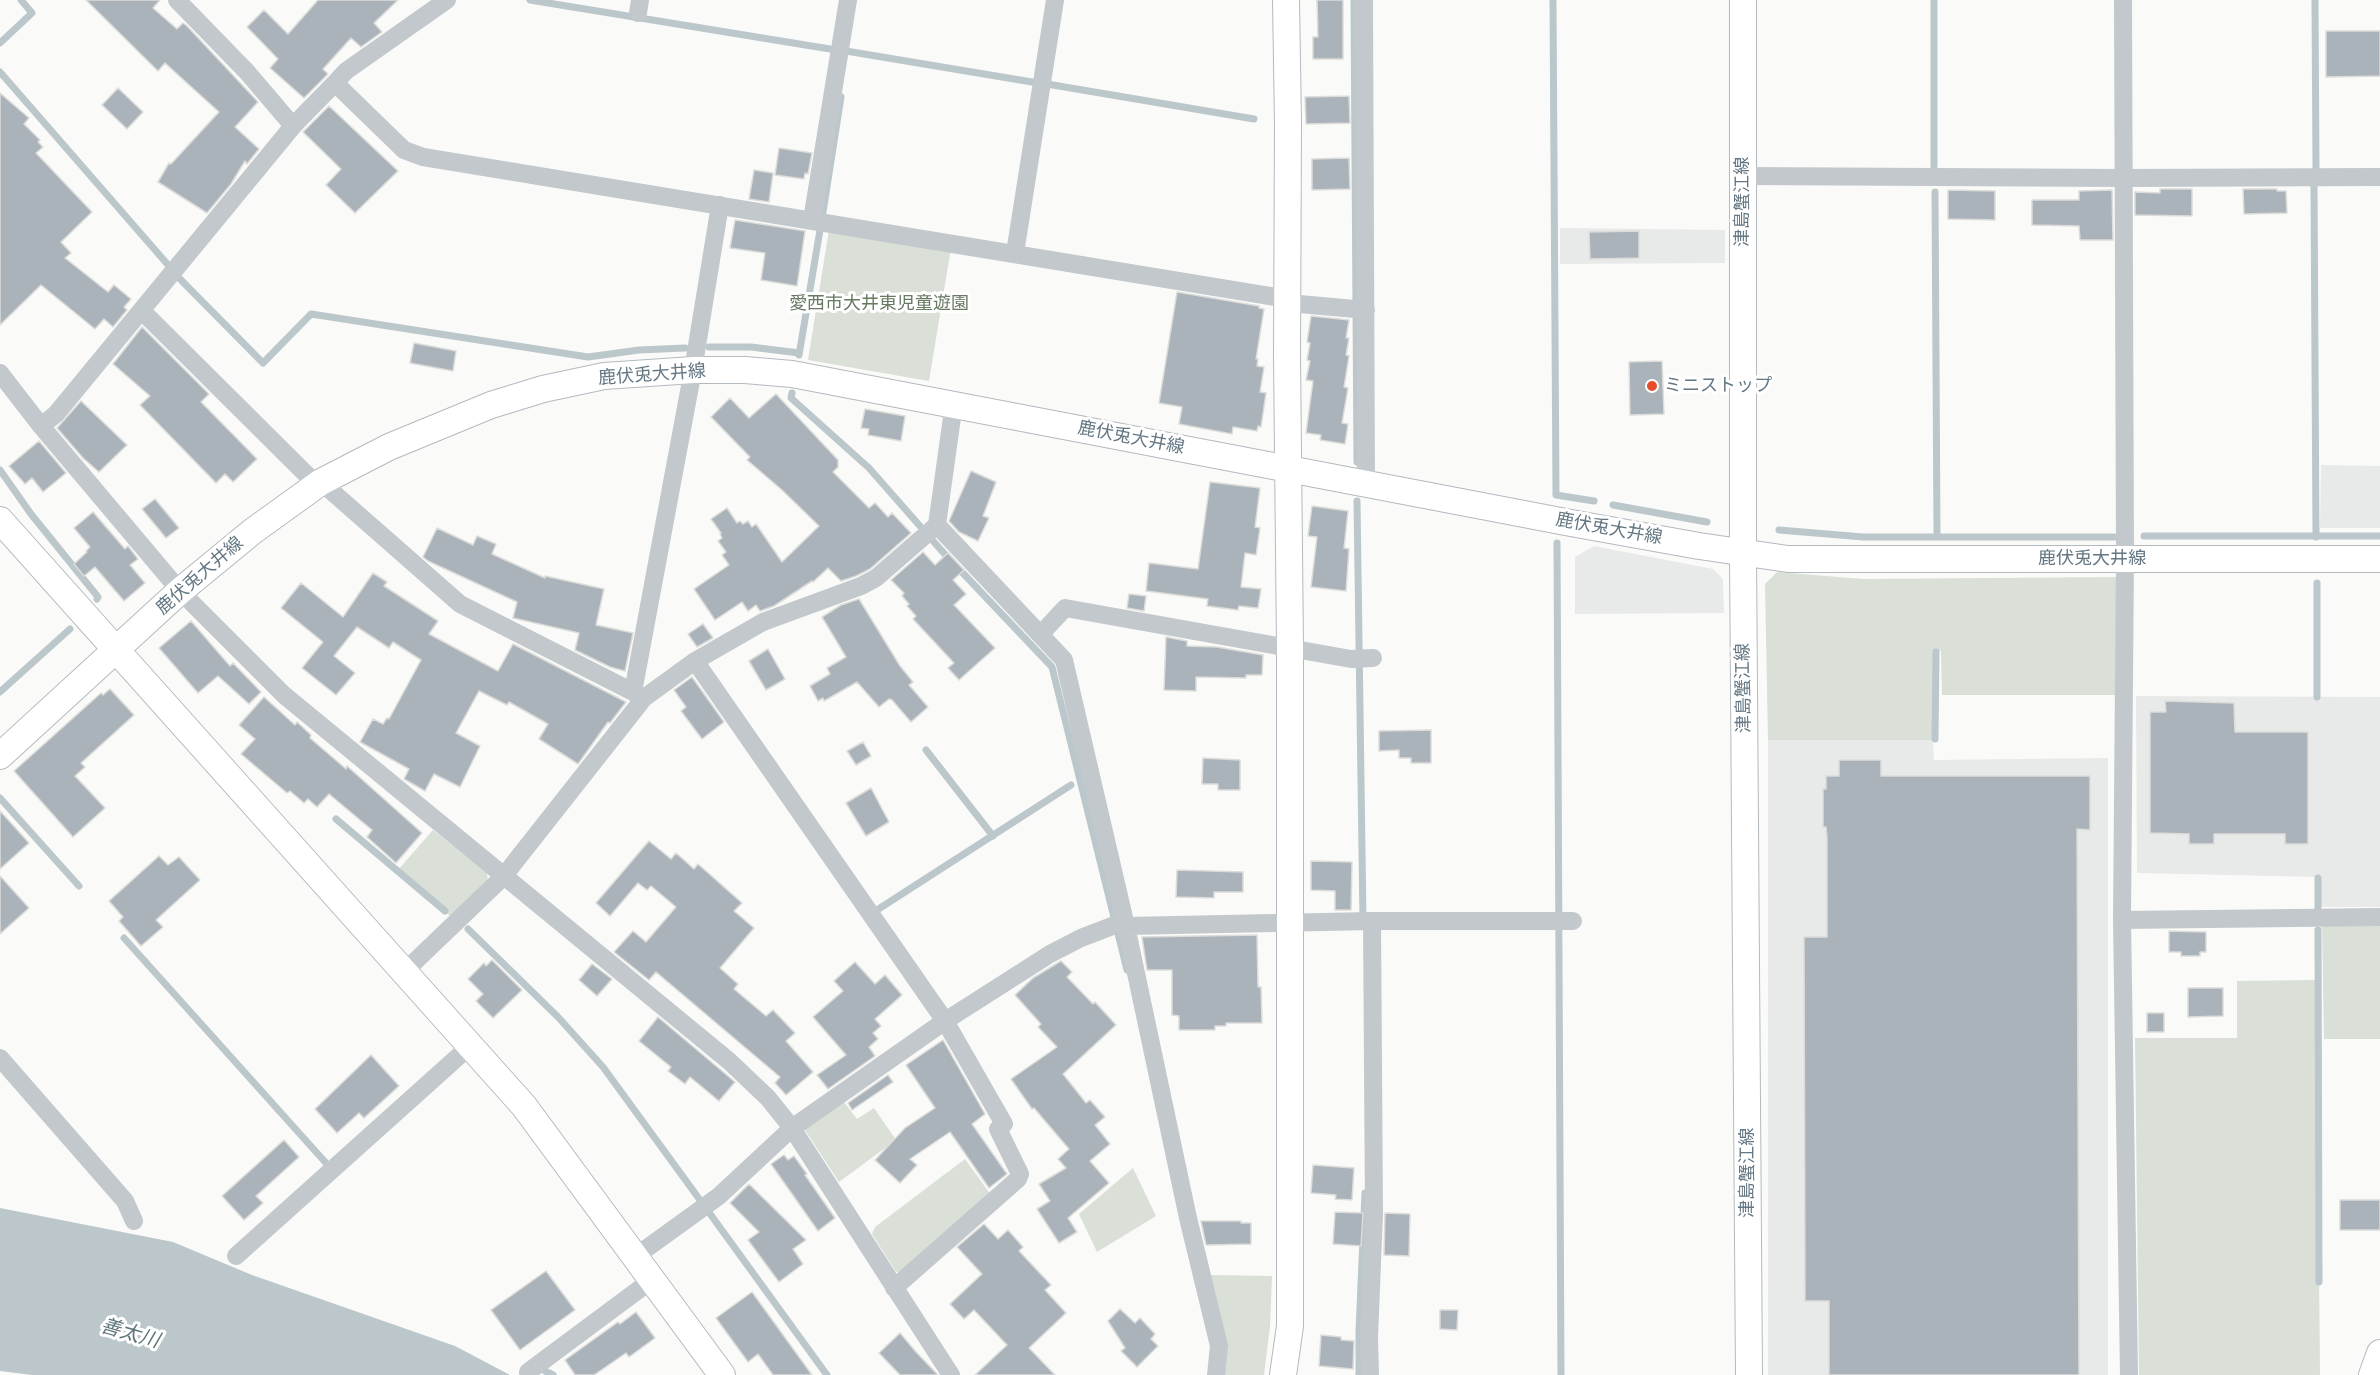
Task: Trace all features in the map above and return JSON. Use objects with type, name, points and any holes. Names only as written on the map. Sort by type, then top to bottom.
[{"type":"main road","points":[[1284,1375],[1290,1326],[1290,648],[1286,0]]},
{"type":"main road","name":"津島蟹江線","points":[[1743,0],[1743,553],[1749,1375]]},
{"type":"main road","name":"鹿伏兎大井線","points":[[0,756],[180,591],[253,531],[319,484],[389,447],[491,405],[543,389],[604,376],[693,370],[745,370],[792,374],[954,403],[1366,484],[1743,553],[1788,559],[2380,559]]},
{"type":"main road","points":[[0,520],[524,1106],[722,1375]]},
{"type":"main road","points":[[2372,1375],[2380,1353]]},
{"type":"street","points":[[177,0],[247,72],[294,126]]},
{"type":"street","points":[[41,426],[56,414],[294,126],[334,83],[346,71],[447,0]]},
{"type":"street","points":[[812,220],[848,0]]},
{"type":"street","points":[[1015,254],[1055,0]]},
{"type":"street","points":[[1364,0],[1358,309],[1366,484]]},
{"type":"street","points":[[2123,0],[2125,559],[2122,920],[2129,1375]]},
{"type":"street","points":[[334,83],[404,150],[423,157],[1288,301],[1358,309]]},
{"type":"street","points":[[1743,176],[2380,177]]},
{"type":"street","points":[[638,695],[720,205]]},
{"type":"street","points":[[142,311],[319,484],[460,604],[638,695]]},
{"type":"street","points":[[0,373],[41,426],[180,591],[284,695],[729,1061],[768,1098],[792,1128],[951,1375]]},
{"type":"street","points":[[405,971],[503,877],[638,695],[763,622],[861,586],[876,578],[930,531],[954,403]]},
{"type":"street","points":[[930,531],[1064,660],[1118,925],[1219,1346],[1216,1375]]},
{"type":"street","points":[[1040,635],[1065,608],[1352,659],[1373,658]]},
{"type":"street","points":[[695,661],[945,1021],[1004,1124],[998,1129],[1020,1174],[1018,1179],[894,1288]]},
{"type":"street","points":[[2122,920],[2380,917]]},
{"type":"street","points":[[1370,1375],[1374,1214],[1372,921]]},
{"type":"street","points":[[636,1256],[719,1196],[792,1128],[945,1021],[1050,954],[1118,925],[1565,921]]},
{"type":"street","points":[[236,1256],[470,1046]]},
{"type":"street","points":[[0,1058],[125,1201],[134,1221]]},
{"type":"street","points":[[528,1372],[653,1280]]},
{"type":"shaded area","points":[[1560,228],[1725,230],[1725,263],[1560,264]]},
{"type":"shaded area","points":[[2321,465],[2380,466],[2380,528],[2320,528]]},
{"type":"shaded area","points":[[1594,546],[1713,569],[1723,579],[1724,613],[1575,614],[1575,557]]},
{"type":"shaded area","points":[[2136,696],[2380,697],[2380,907],[2321,907],[2320,877],[2137,873]]},
{"type":"shaded area","points":[[1768,740],[1933,740],[1934,760],[2108,758],[2108,1375],[1768,1375]]},
{"type":"green space","name":"愛西市大井東児童遊園","points":[[829,230],[951,248],[929,381],[808,360]]},
{"type":"green space","points":[[1777,572],[1863,579],[2117,577],[2120,695],[1942,695],[1941,651],[1934,651],[1933,740],[1768,740],[1765,584]]},
{"type":"green space","points":[[433,830],[487,873],[488,882],[450,916],[397,871]]},
{"type":"green space","points":[[2322,922],[2380,922],[2380,1039],[2324,1039]]},
{"type":"green space","points":[[2316,980],[2320,1375],[2139,1375],[2135,1038],[2237,1038],[2237,981]]},
{"type":"green space","points":[[841,1098],[857,1119],[874,1108],[896,1140],[839,1182],[803,1127]]},
{"type":"green space","points":[[965,1159],[991,1195],[906,1272],[896,1272],[872,1234],[875,1227]]},
{"type":"green space","points":[[1133,1168],[1156,1216],[1097,1252],[1079,1214]]},
{"type":"green space","points":[[1210,1275],[1272,1276],[1270,1326],[1264,1375],[1220,1375]]},
{"type":"water","name":"善太川","points":[[0,1208],[173,1242],[252,1275],[455,1346],[510,1375],[32,1375],[0,1371]]},
{"type":"building","points":[[86,0],[160,0],[153,8],[177,29],[183,23],[187,26],[258,102],[235,127],[259,149],[247,164],[245,161],[231,184],[207,213],[158,182],[169,163],[171,164],[219,112],[165,63],[158,71]]},
{"type":"building","points":[[318,0],[398,0],[374,23],[382,32],[361,47],[351,38],[323,69],[328,74],[304,98],[270,68],[278,59],[247,27],[264,10],[288,34]]},
{"type":"building","points":[[1317,0],[1343,0],[1343,59],[1313,59],[1313,37],[1318,37]]},
{"type":"building","points":[[2326,31],[2380,31],[2380,76],[2326,77]]},
{"type":"building","points":[[118,88],[143,112],[127,129],[102,105]]},
{"type":"building","points":[[0,93],[29,118],[24,124],[40,140],[38,142],[43,147],[36,153],[92,212],[61,242],[71,253],[65,258],[108,292],[114,285],[131,299],[124,307],[127,310],[113,327],[104,319],[95,329],[41,285],[0,325]]},
{"type":"building","points":[[1349,96],[1350,123],[1306,124],[1305,97]]},
{"type":"building","points":[[329,106],[398,171],[355,213],[326,185],[341,169],[303,132]]},
{"type":"building","points":[[779,148],[812,153],[808,174],[805,173],[804,179],[775,175]]},
{"type":"building","points":[[1349,158],[1350,189],[1312,190],[1312,159]]},
{"type":"building","points":[[754,170],[773,173],[769,202],[749,199]]},
{"type":"building","points":[[2160,189],[2192,189],[2192,216],[2135,215],[2135,192],[2160,193]]},
{"type":"building","points":[[2243,189],[2286,191],[2287,213],[2244,214]]},
{"type":"building","points":[[1948,190],[1995,191],[1995,220],[1948,219]]},
{"type":"building","points":[[2112,190],[2113,240],[2080,240],[2079,226],[2032,225],[2032,200],[2079,200],[2079,191]]},
{"type":"building","points":[[735,220],[805,231],[797,286],[761,280],[765,253],[730,248]]},
{"type":"building","points":[[1639,231],[1639,258],[1590,259],[1589,232]]},
{"type":"building","points":[[1177,292],[1259,306],[1264,309],[1256,359],[1258,359],[1257,366],[1264,367],[1260,392],[1266,393],[1261,427],[1258,426],[1257,431],[1233,427],[1232,434],[1179,424],[1182,407],[1159,403]]},
{"type":"building","points":[[1311,316],[1349,320],[1346,355],[1349,356],[1344,387],[1348,388],[1342,423],[1348,424],[1345,444],[1320,440],[1321,435],[1306,433],[1313,381],[1306,380],[1310,361],[1307,360],[1310,343],[1307,342]]},
{"type":"building","points":[[142,327],[209,394],[201,402],[257,459],[233,482],[225,474],[216,483],[140,405],[150,396],[113,364]]},
{"type":"building","points":[[414,343],[456,351],[453,371],[410,363]]},
{"type":"building","points":[[1662,361],[1664,414],[1630,415],[1629,362]]},
{"type":"building","points":[[776,394],[838,460],[838,467],[833,472],[869,508],[875,503],[888,517],[892,513],[911,533],[870,569],[856,576],[841,581],[828,568],[813,582],[774,606],[760,611],[756,605],[748,611],[742,602],[715,620],[694,589],[729,565],[722,555],[726,552],[718,541],[722,538],[721,533],[711,519],[727,508],[737,523],[740,521],[743,524],[748,521],[752,527],[756,524],[782,562],[819,526],[747,460],[750,457],[711,417],[730,398],[749,418]]},
{"type":"building","points":[[81,401],[127,445],[99,472],[83,458],[57,428]]},
{"type":"building","points":[[865,409],[905,416],[901,441],[868,435],[869,429],[861,428]]},
{"type":"building","points":[[39,441],[66,473],[43,492],[32,478],[25,484],[9,466]]},
{"type":"building","points":[[971,471],[996,482],[983,516],[989,518],[978,541],[959,532],[949,521]]},
{"type":"building","points":[[1210,482],[1260,488],[1255,527],[1260,528],[1256,555],[1245,553],[1241,587],[1261,589],[1258,608],[1239,606],[1238,610],[1207,606],[1208,599],[1146,591],[1149,563],[1198,569]]},
{"type":"building","points":[[155,499],[179,528],[166,538],[142,509]]},
{"type":"building","points":[[1312,506],[1348,511],[1344,548],[1349,549],[1346,591],[1311,587],[1317,537],[1308,536]]},
{"type":"building","points":[[93,512],[125,549],[128,546],[138,559],[130,565],[145,583],[124,601],[95,567],[84,576],[74,564],[90,547],[74,528]]},
{"type":"building","points":[[437,528],[473,545],[477,536],[496,544],[492,554],[545,578],[545,576],[604,589],[596,625],[633,633],[625,671],[610,667],[575,650],[579,633],[513,618],[517,602],[428,561],[423,557]]},
{"type":"building","points":[[923,552],[935,565],[948,553],[964,570],[953,580],[966,594],[954,605],[995,648],[959,680],[948,668],[954,663],[913,619],[916,616],[907,606],[909,604],[902,596],[904,593],[891,580]]},
{"type":"building","points":[[373,573],[387,582],[384,586],[438,621],[429,634],[498,671],[513,644],[626,702],[610,723],[608,722],[578,764],[539,739],[548,724],[509,702],[507,705],[479,691],[456,733],[480,746],[460,787],[434,774],[425,791],[404,779],[409,769],[360,742],[373,719],[383,724],[387,718],[389,719],[421,660],[393,642],[389,648],[357,627],[334,656],[355,673],[336,695],[302,668],[323,642],[281,608],[301,583],[343,617]]},
{"type":"building","points":[[1129,594],[1146,596],[1144,611],[1127,608]]},
{"type":"building","points":[[859,599],[900,666],[913,682],[909,685],[928,707],[911,722],[892,700],[889,699],[879,707],[857,682],[824,701],[823,698],[818,701],[810,686],[830,674],[827,668],[846,657],[822,617],[841,605]]},
{"type":"building","points":[[191,621],[230,666],[233,663],[261,692],[249,704],[218,676],[198,693],[159,648]]},
{"type":"building","points":[[703,624],[713,638],[697,647],[688,634]]},
{"type":"building","points":[[1166,637],[1187,641],[1187,646],[1217,647],[1263,655],[1262,675],[1246,675],[1246,678],[1196,677],[1196,691],[1164,690]]},
{"type":"building","points":[[768,649],[785,679],[766,690],[749,661]]},
{"type":"building","points":[[692,677],[724,722],[702,739],[681,711],[686,707],[674,690]]},
{"type":"building","points":[[110,689],[134,715],[81,763],[85,767],[75,776],[105,808],[73,837],[14,771],[101,693],[103,695]]},
{"type":"building","points":[[264,697],[295,725],[297,722],[311,735],[310,738],[346,769],[347,766],[422,833],[396,863],[367,837],[372,830],[329,794],[317,807],[308,799],[304,803],[290,791],[287,793],[241,754],[255,739],[239,725]]},
{"type":"building","points":[[2165,701],[2234,703],[2235,732],[2308,732],[2308,844],[2285,844],[2285,834],[2214,834],[2214,844],[2189,844],[2189,834],[2150,833],[2150,712],[2166,712]]},
{"type":"building","points":[[1431,730],[1431,763],[1411,763],[1411,758],[1399,758],[1399,750],[1379,751],[1379,731]]},
{"type":"building","points":[[863,742],[871,756],[856,765],[847,751]]},
{"type":"building","points":[[1203,758],[1240,760],[1240,790],[1218,790],[1218,784],[1202,784]]},
{"type":"building","points":[[1839,760],[1881,760],[1881,776],[2090,776],[2090,830],[2077,829],[2079,1375],[1829,1375],[1829,1301],[1805,1301],[1804,937],[1827,937],[1827,838],[1826,827],[1823,827],[1823,789],[1826,789],[1826,776],[1839,776]]},
{"type":"building","points":[[871,788],[889,822],[866,836],[846,803]]},
{"type":"building","points":[[0,811],[29,843],[0,869]]},
{"type":"building","points":[[649,841],[671,859],[676,853],[694,869],[698,864],[742,903],[734,911],[754,928],[720,968],[738,984],[734,989],[766,1016],[773,1010],[795,1033],[786,1041],[813,1072],[786,1095],[775,1083],[780,1077],[656,972],[649,980],[614,952],[633,931],[646,942],[676,907],[651,886],[647,890],[638,883],[610,916],[596,903]]},
{"type":"building","points":[[159,856],[168,865],[179,857],[200,880],[156,920],[163,927],[141,946],[119,921],[123,917],[109,901]]},
{"type":"building","points":[[1311,861],[1352,862],[1351,910],[1335,910],[1335,891],[1311,890]]},
{"type":"building","points":[[1177,870],[1243,872],[1243,892],[1214,892],[1214,898],[1176,897]]},
{"type":"building","points":[[0,876],[29,908],[0,934]]},
{"type":"building","points":[[2169,931],[2206,932],[2206,952],[2200,952],[2200,956],[2181,956],[2181,952],[2169,952]]},
{"type":"building","points":[[1257,935],[1258,987],[1261,987],[1262,1023],[1226,1023],[1226,1026],[1215,1026],[1215,1030],[1179,1030],[1179,1016],[1172,1015],[1172,970],[1147,970],[1142,937]]},
{"type":"building","points":[[492,960],[522,990],[493,1018],[476,1001],[483,994],[468,979],[484,963],[486,966]]},
{"type":"building","points":[[1061,961],[1072,972],[1067,977],[1116,1025],[1063,1074],[1086,1103],[1090,1100],[1105,1117],[1095,1125],[1110,1144],[1090,1161],[1109,1183],[1068,1218],[1077,1232],[1059,1243],[1037,1209],[1050,1201],[1039,1184],[1066,1168],[1058,1159],[1069,1149],[1034,1108],[1032,1109],[1011,1079],[1057,1047],[1038,1027],[1041,1024],[1015,995],[1033,978]]},
{"type":"building","points":[[855,962],[875,984],[885,975],[902,995],[875,1019],[881,1026],[873,1033],[878,1039],[869,1047],[875,1056],[828,1089],[817,1075],[846,1055],[813,1017],[843,991],[834,981]]},
{"type":"building","points":[[592,964],[612,979],[597,996],[579,980]]},
{"type":"building","points":[[2188,988],[2223,988],[2223,1016],[2188,1017]]},
{"type":"building","points":[[2147,1013],[2164,1013],[2164,1032],[2147,1032]]},
{"type":"building","points":[[658,1017],[735,1082],[719,1101],[690,1077],[685,1084],[668,1071],[671,1067],[639,1041]]},
{"type":"building","points":[[943,1040],[985,1114],[972,1124],[1007,1174],[989,1188],[950,1132],[910,1159],[917,1165],[900,1183],[875,1160],[905,1128],[935,1108],[906,1065]]},
{"type":"building","points":[[371,1055],[399,1086],[364,1118],[359,1113],[337,1133],[315,1109]]},
{"type":"building","points":[[888,1075],[893,1082],[852,1110],[848,1103]]},
{"type":"building","points":[[284,1140],[299,1157],[256,1196],[263,1203],[244,1220],[222,1196]]},
{"type":"building","points":[[784,1155],[788,1160],[794,1156],[835,1218],[818,1231],[771,1164]]},
{"type":"building","points":[[1313,1165],[1354,1168],[1352,1200],[1335,1199],[1336,1195],[1311,1193]]},
{"type":"building","points":[[749,1184],[806,1240],[793,1249],[803,1264],[779,1282],[748,1240],[759,1232],[730,1203]]},
{"type":"building","points":[[2340,1200],[2380,1200],[2380,1230],[2340,1230]]},
{"type":"building","points":[[1335,1212],[1363,1213],[1361,1246],[1333,1244]]},
{"type":"building","points":[[1385,1213],[1410,1214],[1409,1256],[1384,1255]]},
{"type":"building","points":[[1201,1221],[1251,1223],[1251,1244],[1206,1245]]},
{"type":"building","points":[[984,1224],[998,1239],[1008,1230],[1023,1247],[1019,1251],[1051,1285],[1045,1290],[1066,1313],[1029,1348],[1055,1375],[975,1375],[1007,1345],[974,1310],[964,1319],[950,1304],[982,1274],[957,1247]]},
{"type":"building","points":[[546,1271],[575,1310],[520,1350],[491,1310]]},
{"type":"building","points":[[752,1292],[812,1375],[773,1375],[758,1354],[748,1362],[716,1318]]},
{"type":"building","points":[[1120,1309],[1135,1323],[1140,1318],[1155,1334],[1151,1339],[1158,1346],[1137,1367],[1121,1351],[1125,1348],[1108,1321]]},
{"type":"building","points":[[1440,1310],[1458,1310],[1457,1330],[1440,1329]]},
{"type":"building","points":[[636,1312],[655,1338],[629,1357],[626,1353],[594,1375],[575,1375],[565,1360]]},
{"type":"building","points":[[900,1333],[938,1375],[900,1375],[879,1353]]},
{"type":"building","points":[[1321,1335],[1354,1341],[1353,1369],[1319,1366]]},
{"type":"waterway","points":[[0,43],[32,13],[21,0]]},
{"type":"waterway","points":[[530,0],[830,49]]},
{"type":"waterway","points":[[1354,0],[1357,462]]},
{"type":"waterway","points":[[1553,0],[1556,495],[1594,501]]},
{"type":"waterway","points":[[1934,0],[1934,166]]},
{"type":"waterway","points":[[2315,0],[2316,169]]},
{"type":"waterway","points":[[846,51],[1032,82]]},
{"type":"waterway","points":[[0,72],[169,266]]},
{"type":"waterway","points":[[1047,84],[1254,119]]},
{"type":"waterway","points":[[823,212],[841,97]]},
{"type":"waterway","points":[[2314,186],[2316,537]]},
{"type":"waterway","points":[[1935,192],[1937,536]]},
{"type":"waterway","points":[[799,355],[820,230]]},
{"type":"waterway","points":[[180,279],[263,363],[311,314],[588,357],[639,350],[685,348]]},
{"type":"waterway","points":[[709,347],[751,347],[799,353]]},
{"type":"waterway","points":[[792,393],[791,398],[869,468],[941,550],[1052,667],[1127,970]]},
{"type":"waterway","points":[[0,470],[31,514],[98,597],[97,599]]},
{"type":"waterway","points":[[1357,501],[1363,921]]},
{"type":"waterway","points":[[1613,505],[1707,522]]},
{"type":"waterway","points":[[1779,530],[1863,537],[2114,537]]},
{"type":"waterway","points":[[2144,536],[2380,536]]},
{"type":"waterway","points":[[1557,543],[1561,1375]]},
{"type":"waterway","points":[[2317,583],[2317,697]]},
{"type":"waterway","points":[[0,692],[70,629]]},
{"type":"waterway","points":[[1935,739],[1936,652]]},
{"type":"waterway","points":[[926,750],[993,836]]},
{"type":"waterway","points":[[877,910],[1071,785]]},
{"type":"waterway","points":[[0,798],[79,886]]},
{"type":"waterway","points":[[336,819],[445,911]]},
{"type":"waterway","points":[[2318,878],[2318,910]]},
{"type":"waterway","points":[[468,929],[558,1017],[603,1067],[700,1200]]},
{"type":"waterway","points":[[2318,930],[2319,1282]]},
{"type":"waterway","points":[[124,938],[326,1163]]},
{"type":"waterway","points":[[1359,1375],[1365,1193]]},
{"type":"waterway","points":[[708,1211],[827,1375]]},
{"type":"waterway","points":[[545,1371],[553,1375]]},
{"type":"place","name":"ミニストップ","points":[[1652,386]]}]
